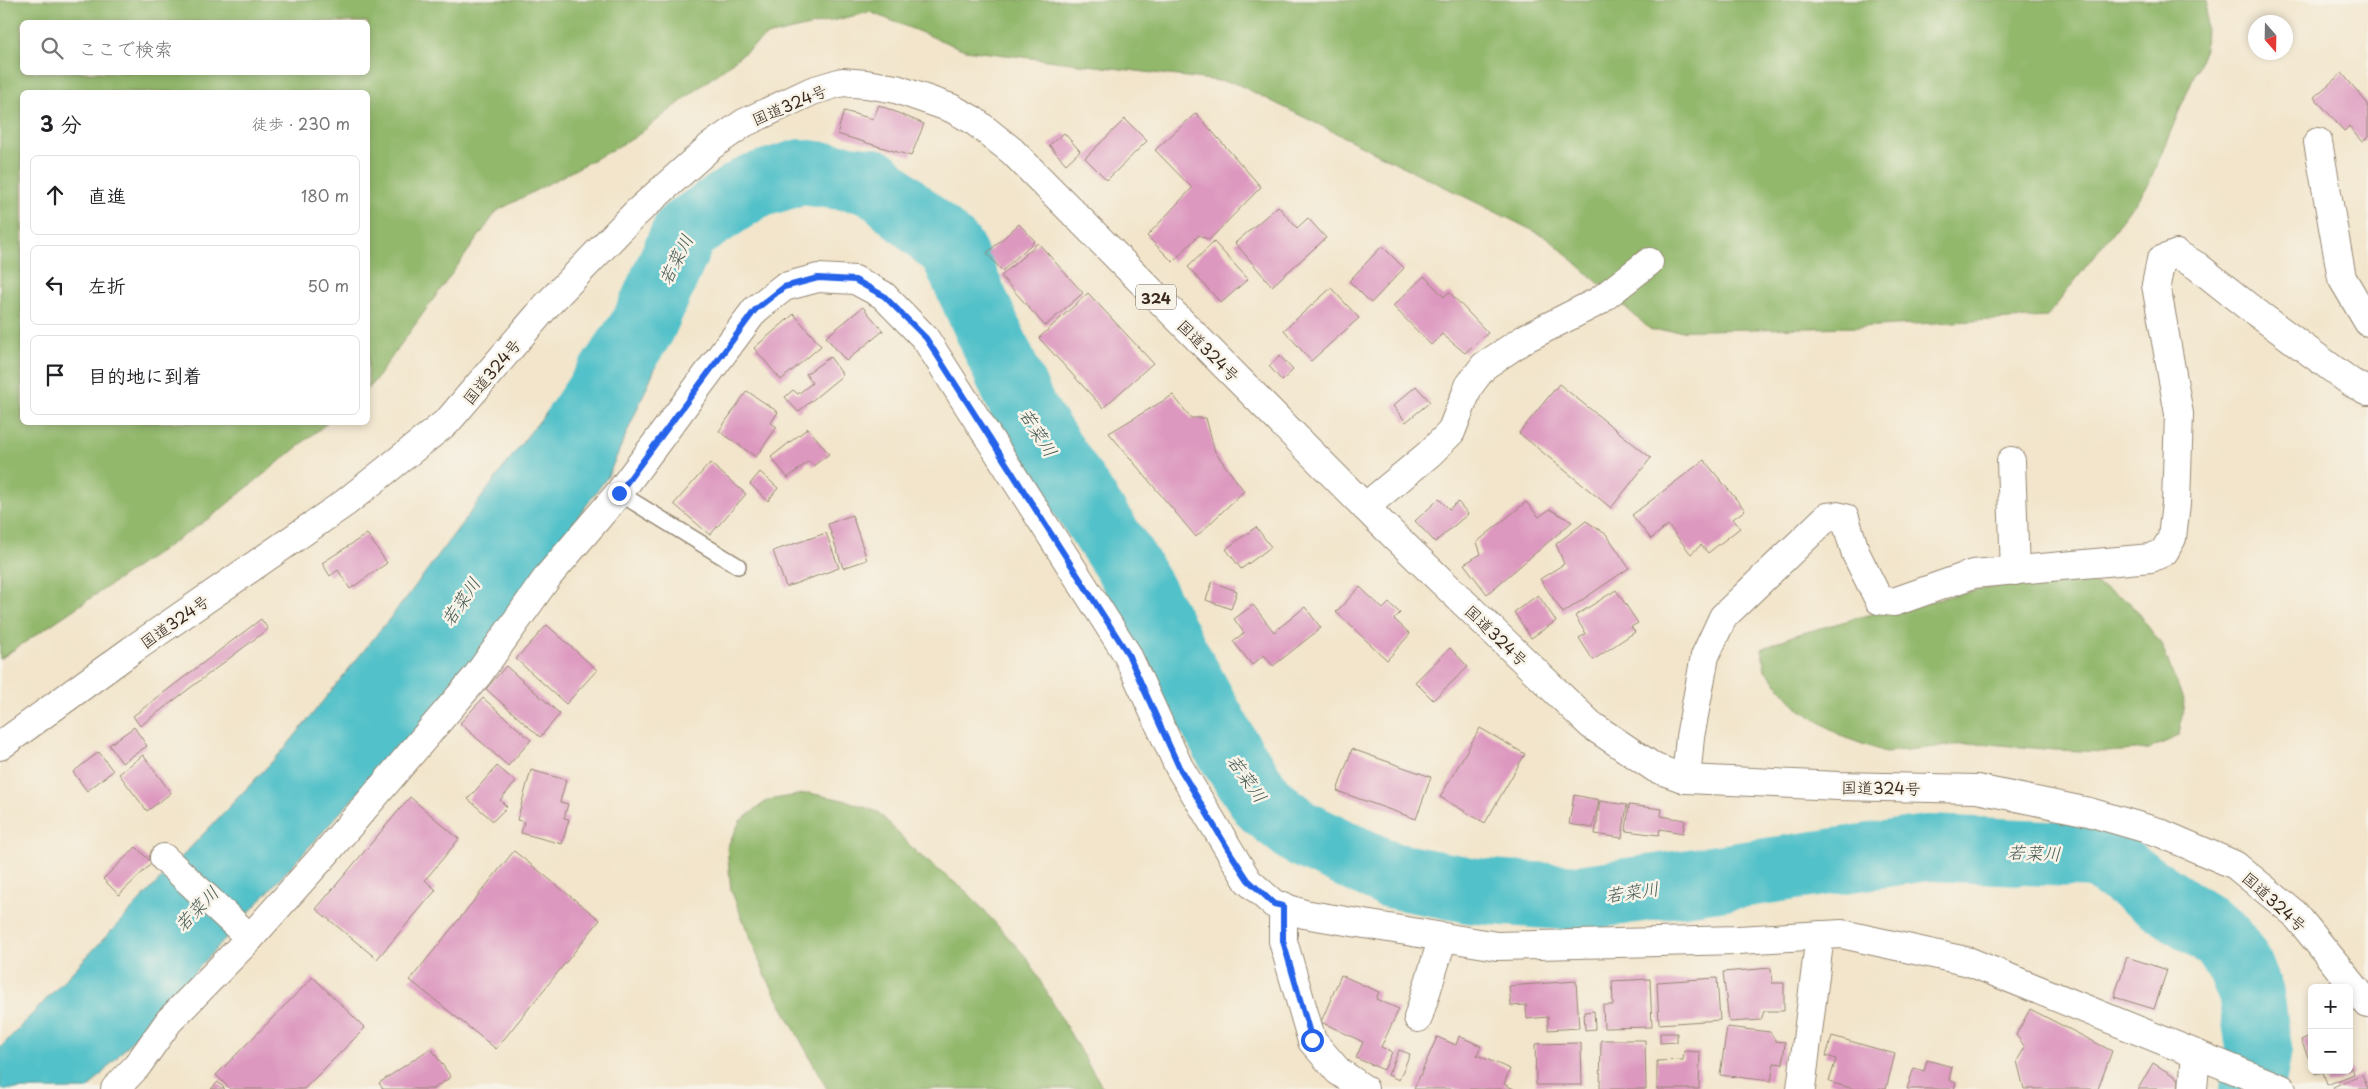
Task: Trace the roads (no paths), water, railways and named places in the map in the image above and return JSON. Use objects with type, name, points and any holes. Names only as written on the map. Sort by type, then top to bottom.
[{"type":"main road","name":"国道324号","points":[[0,746],[132,650],[346,503],[448,421],[547,305],[635,214],[711,146],[744,123],[786,102],[842,82],[866,84],[896,89],[951,108],[973,120],[1012,151],[1365,507],[1591,725],[1655,768],[1686,779],[1838,786],[1977,788],[2089,812],[2158,832],[2235,865],[2295,914],[2368,1004]]},
{"type":"main road","points":[[2318,142],[2342,278],[2368,322]]},
{"type":"main road","points":[[1686,779],[1690,738],[1705,656],[1723,617],[1827,517],[1837,516],[1845,518],[1856,554],[1879,600],[1885,602],[1894,602],[1973,574],[2151,558],[2164,552],[2172,538],[2176,502],[2179,414],[2156,285],[2161,260],[2177,254],[2197,266],[2246,305],[2352,383],[2368,391]]},
{"type":"main road","points":[[1365,507],[1429,454],[1451,432],[1469,386],[1484,366],[1526,338],[1599,301],[1649,262]]},
{"type":"main road","points":[[115,1089],[137,1066],[168,1022],[244,933],[325,854],[477,676],[549,575],[619,493],[755,310],[784,287],[818,278],[855,280],[884,296],[926,338],[1128,654],[1179,767],[1231,854],[1248,880],[1274,904],[1304,914],[1497,946],[1738,940],[1842,934],[1970,962],[2282,1089]]},
{"type":"main road","points":[[2010,461],[2015,571]]},
{"type":"main road","points":[[164,858],[244,933]]},
{"type":"main road","points":[[1283,906],[1283,941],[1312,1040],[1338,1071],[1364,1089]]},
{"type":"main road","points":[[1801,1089],[1820,935]]},
{"type":"main road","points":[[1418,1018],[1443,936]]},
{"type":"main road","points":[[2193,1089],[2202,1056]]},
{"type":"lane","points":[[619,493],[738,566]]},
{"type":"water","points":[[609,336],[656,366],[608,476],[443,700],[88,1089],[0,1089],[0,1048],[285,748],[407,597],[528,435]]},
{"type":"waterway","name":"若菜川","points":[[577,424],[643,326],[685,231],[752,187],[801,172],[873,181],[952,250],[1024,410],[1129,568],[1227,748],[1264,804],[1300,833],[1390,875],[1475,891],[1579,898],[1927,848],[2097,855],[2222,939],[2240,966],[2251,994],[2259,1048],[2252,1089]]}]
